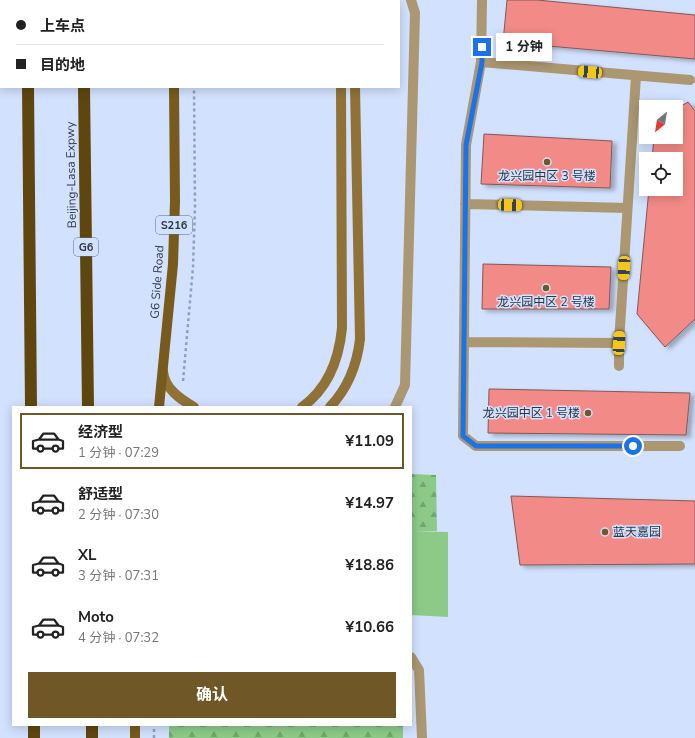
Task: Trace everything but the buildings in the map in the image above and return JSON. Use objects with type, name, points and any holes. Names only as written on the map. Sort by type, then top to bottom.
[{"type":"highway","points":[[28,88],[31,406]]},
{"type":"highway","name":"Beijing-Lasa Expwy","points":[[84,88],[85,144]]},
{"type":"highway","name":"Beijing-Lasa Expwy","points":[[84,88],[88,406]]},
{"type":"highway","points":[[34,726],[34,738]]},
{"type":"highway","points":[[92,726],[92,738]]},
{"type":"main road","name":"G6 Side Road","points":[[159,406],[173,264],[175,201],[174,88]]},
{"type":"main road","points":[[303,406],[317,394],[328,377],[338,354],[341,341],[341,88]]},
{"type":"main road","points":[[331,406],[340,395],[352,374],[360,339],[355,88]]},
{"type":"main road","points":[[163,363],[163,374],[167,384],[181,399],[192,406]]},
{"type":"main road","points":[[134,738],[135,726]]},
{"type":"street","points":[[395,406],[405,385],[415,13],[411,0]]},
{"type":"street","points":[[482,0],[482,62],[466,145],[463,436],[476,446],[680,446]]},
{"type":"street","points":[[482,62],[690,80]]},
{"type":"street","points":[[620,366],[619,343],[636,76]]},
{"type":"street","points":[[465,204],[627,208]]},
{"type":"street","points":[[464,342],[619,343]]},
{"type":"street","points":[[412,659],[419,670],[422,738]]},
{"type":"path","points":[[181,399],[193,267],[195,206],[194,88]]},
{"type":"path","points":[[154,726],[154,738]]},
{"type":"green space","points":[[412,474],[436,475],[437,531],[412,531]]},
{"type":"green space","points":[[412,531],[448,532],[448,617],[412,615]]},
{"type":"green space","points":[[169,726],[403,726],[403,738],[169,738]]},
{"type":"place","name":"龙兴园中区 3 号楼","points":[[547,162]]},
{"type":"place","name":"龙兴园中区 2 号楼","points":[[546,288]]},
{"type":"place","name":"龙兴园中区 1 号楼","points":[[588,413]]},
{"type":"place","name":"蓝天嘉园","points":[[605,532]]},
{"type":"route","points":[[482,47],[482,62],[466,145],[463,436],[476,446],[633,446]]}]
